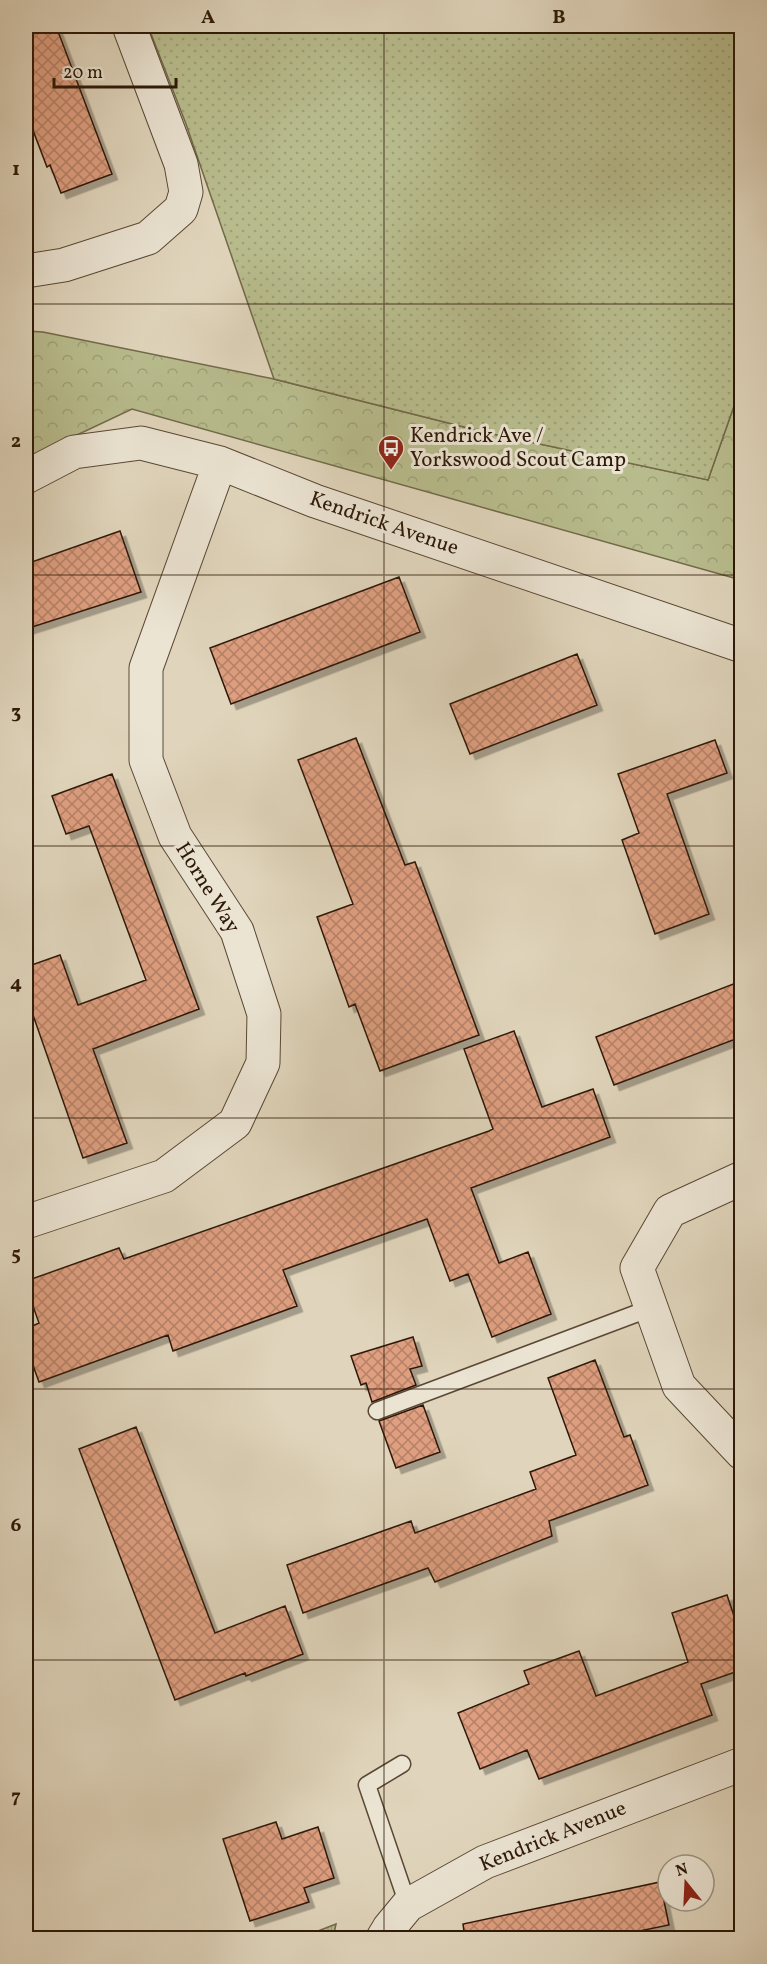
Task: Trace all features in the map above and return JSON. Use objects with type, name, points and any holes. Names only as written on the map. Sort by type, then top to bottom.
[{"type":"street","points":[[26,271],[64,265],[148,238],[181,209],[186,192],[181,164],[129,26]]},
{"type":"street","name":"Kendrick Avenue","points":[[26,477],[74,452],[141,443],[220,464],[315,501],[741,646]]},
{"type":"street","name":"Horne Way","points":[[26,1222],[164,1176],[235,1123],[263,1063],[264,1014],[237,932],[175,836],[146,760],[146,668],[220,464]]},
{"type":"street","points":[[741,1178],[670,1210],[637,1268],[679,1386],[741,1453]]},
{"type":"street","name":"Kendrick Avenue","points":[[383,1938],[408,1905],[485,1862],[741,1764]]},
{"type":"lane","points":[[377,1411],[651,1308]]},
{"type":"lane","points":[[402,1764],[367,1785],[408,1905]]},
{"type":"green space","points":[[148,26],[741,26],[741,386],[708,480],[488,433],[274,379],[186,124]]},
{"type":"green space","points":[[26,331],[43,332],[274,379],[488,433],[708,480],[741,386],[741,580],[132,409],[26,459]]},
{"type":"green space","points":[[336,1924],[333,1938],[300,1938]]},
{"type":"building","points":[[26,26],[56,26],[112,174],[61,193],[50,165],[47,167],[26,112]]},
{"type":"building","points":[[120,531],[141,592],[26,629],[26,564]]},
{"type":"building","points":[[399,577],[420,632],[231,704],[210,648]]},
{"type":"building","points":[[577,654],[597,705],[470,754],[450,704]]},
{"type":"building","points":[[356,738],[405,865],[415,862],[479,1035],[380,1071],[355,1004],[349,1007],[317,917],[353,904],[298,760]]},
{"type":"building","points":[[715,740],[727,773],[667,794],[709,914],[655,934],[622,840],[639,833],[618,774]]},
{"type":"building","points":[[112,774],[199,1009],[93,1049],[127,1143],[83,1158],[26,995],[26,967],[60,955],[78,1005],[146,980],[89,826],[66,834],[52,796]]},
{"type":"building","points":[[741,981],[741,1037],[614,1085],[596,1037]]},
{"type":"building","points":[[514,1031],[542,1107],[593,1089],[610,1137],[471,1188],[499,1263],[528,1252],[551,1314],[492,1337],[468,1274],[450,1281],[427,1219],[283,1270],[297,1306],[173,1351],[168,1335],[39,1382],[26,1346],[26,1329],[39,1323],[26,1281],[119,1248],[124,1259],[493,1129],[464,1049]]},
{"type":"building","points":[[413,1337],[422,1366],[410,1369],[416,1385],[372,1402],[366,1383],[361,1385],[351,1356]]},
{"type":"building","points":[[595,1360],[624,1437],[630,1435],[648,1485],[549,1521],[552,1536],[435,1582],[428,1568],[303,1613],[287,1565],[411,1521],[415,1533],[536,1489],[530,1472],[576,1455],[548,1378]]},
{"type":"building","points":[[423,1405],[440,1452],[396,1468],[379,1421]]},
{"type":"building","points":[[136,1427],[215,1633],[285,1606],[303,1654],[175,1700],[79,1449]]},
{"type":"building","points":[[727,1595],[741,1637],[741,1670],[701,1684],[712,1715],[539,1779],[527,1750],[480,1769],[458,1713],[529,1684],[524,1671],[579,1651],[596,1696],[688,1662],[672,1613]]},
{"type":"building","points":[[276,1822],[282,1839],[318,1827],[334,1878],[304,1888],[309,1902],[250,1921],[223,1839]]},
{"type":"building","points":[[656,1883],[656,1913],[666,1913],[669,1925],[605,1938],[465,1938],[463,1924]]},
{"type":"place","name":"Kendrick Ave / Yorkswood Scout Camp","points":[[391,471]]}]
